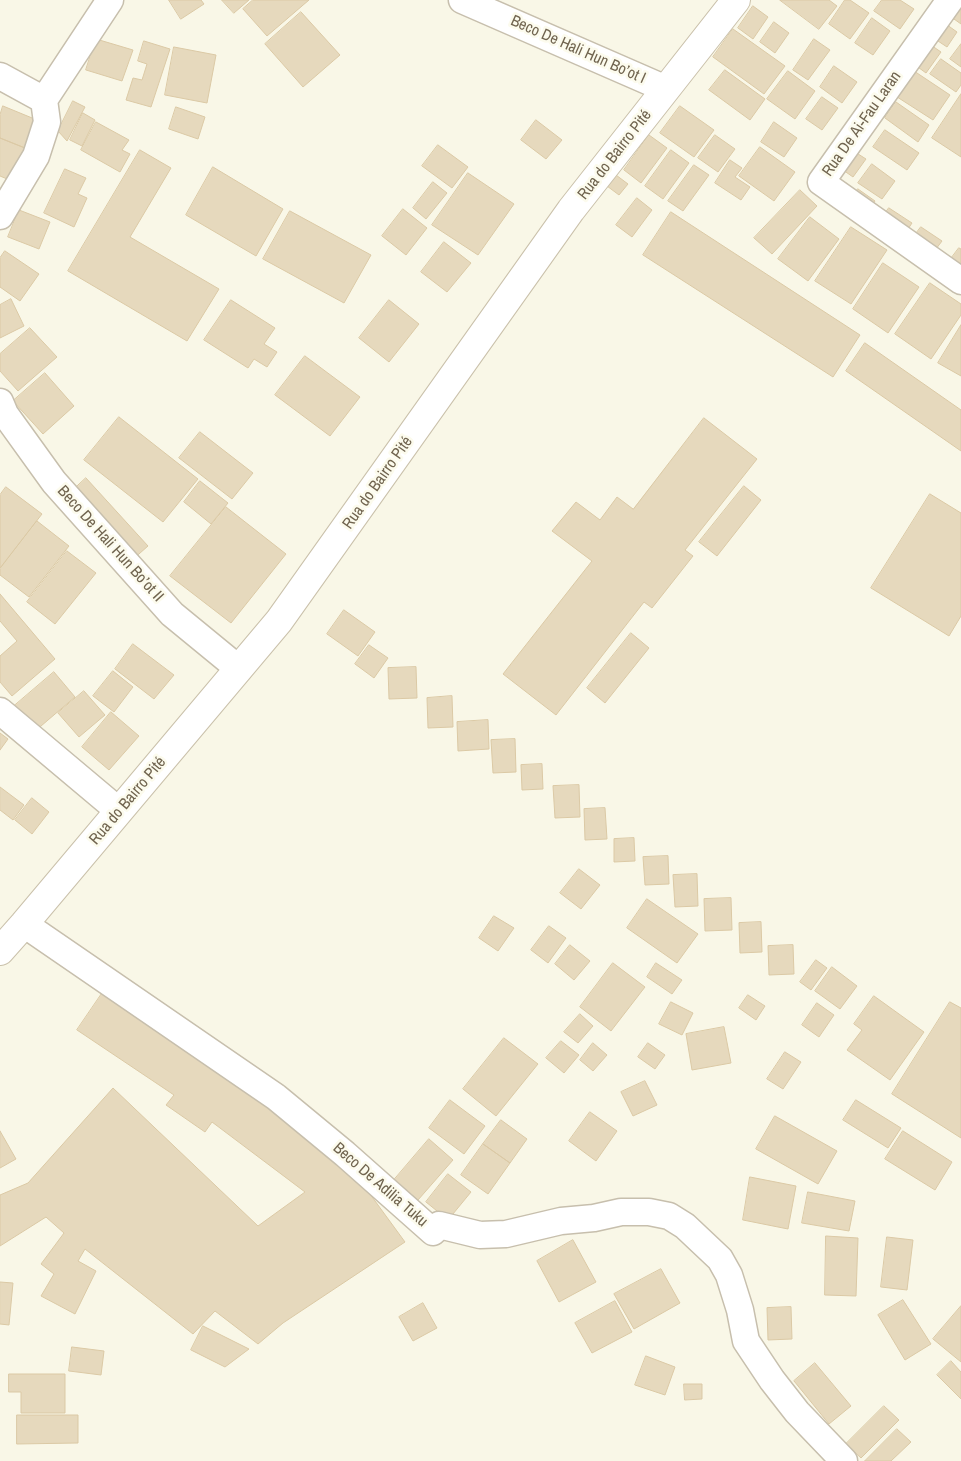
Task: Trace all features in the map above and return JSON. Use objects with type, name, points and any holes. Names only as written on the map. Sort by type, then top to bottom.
[{"type":"main road","name":"Rua do Bairro Pité","points":[[0,951],[280,621],[571,210],[736,0]]},
{"type":"street","points":[[0,216],[36,156],[47,122],[44,100],[110,0]]},
{"type":"street","name":"Beco De Hali Hun Bo’ot I","points":[[462,0],[666,89]]},
{"type":"street","name":"Rua De Ai-Fau Laran","points":[[950,0],[821,182],[961,281]]},
{"type":"street","points":[[0,76],[44,100]]},
{"type":"street","name":"Beco De Hali Hun Bo’ot II","points":[[0,402],[5,414],[60,489],[172,614],[238,670]]},
{"type":"street","points":[[0,711],[120,811]]},
{"type":"street","name":"Beco De Adilia Tuku","points":[[24,924],[276,1097],[345,1154],[433,1232],[439,1226],[480,1235],[506,1234],[561,1221],[594,1218],[620,1212],[649,1212],[669,1216],[685,1226],[720,1259],[729,1274],[740,1310],[746,1341],[772,1380],[797,1412],[844,1461]]},
{"type":"building","points":[[169,0],[201,0],[204,4],[181,19]]},
{"type":"building","points":[[222,0],[249,0],[234,13]]},
{"type":"building","points":[[253,0],[309,0],[267,36],[243,9]]},
{"type":"building","points":[[780,0],[829,0],[837,6],[819,29]]},
{"type":"building","points":[[845,0],[850,0],[869,13],[850,39],[829,24]]},
{"type":"building","points":[[882,0],[900,0],[914,9],[900,29],[874,11]]},
{"type":"building","points":[[961,0],[961,24],[947,14]]},
{"type":"building","points":[[753,6],[768,17],[753,39],[738,28]]},
{"type":"building","points":[[301,12],[340,55],[303,87],[265,44]]},
{"type":"building","points":[[872,18],[890,31],[873,55],[855,43]]},
{"type":"building","points":[[774,22],[789,33],[775,53],[760,42]]},
{"type":"building","points":[[943,22],[957,32],[947,47],[932,37]]},
{"type":"building","points":[[733,29],[785,66],[764,94],[713,57]]},
{"type":"building","points":[[96,39],[133,50],[122,81],[86,70]]},
{"type":"building","points":[[814,39],[830,50],[808,80],[793,70]]},
{"type":"building","points":[[144,41],[170,49],[151,107],[126,100],[133,78],[142,80],[147,64],[138,61]]},
{"type":"building","points":[[925,41],[941,52],[926,73],[911,62]]},
{"type":"building","points":[[961,44],[961,67],[950,59]]},
{"type":"building","points":[[174,47],[216,55],[207,103],[165,95]]},
{"type":"building","points":[[941,59],[961,73],[961,85],[956,92],[930,74]]},
{"type":"building","points":[[834,66],[857,82],[842,103],[820,87]]},
{"type":"building","points":[[911,69],[950,95],[933,120],[894,95]]},
{"type":"building","points":[[725,70],[765,99],[750,120],[709,90]]},
{"type":"building","points":[[788,71],[815,91],[795,119],[767,99]]},
{"type":"building","points":[[961,94],[961,157],[932,138]]},
{"type":"building","points":[[822,97],[838,108],[822,130],[806,119]]},
{"type":"building","points":[[73,101],[85,107],[67,141],[58,131]]},
{"type":"building","points":[[896,102],[929,125],[918,142],[885,118]]},
{"type":"building","points":[[3,106],[37,120],[25,148],[0,138],[0,115]]},
{"type":"building","points":[[680,106],[714,130],[694,157],[660,133]]},
{"type":"building","points":[[176,107],[205,117],[198,139],[169,129]]},
{"type":"building","points":[[83,113],[95,120],[82,146],[70,140]]},
{"type":"building","points":[[536,120],[562,140],[546,159],[521,140]]},
{"type":"building","points":[[96,122],[129,140],[122,150],[130,154],[120,172],[81,150]]},
{"type":"building","points":[[774,122],[797,138],[784,157],[761,142]]},
{"type":"building","points":[[885,130],[919,153],[907,170],[873,147]]},
{"type":"building","points":[[649,135],[667,148],[641,183],[624,170]]},
{"type":"building","points":[[715,135],[735,149],[718,172],[698,158]]},
{"type":"building","points":[[0,138],[25,148],[12,181],[0,176]]},
{"type":"building","points":[[438,145],[468,167],[452,188],[422,166]]},
{"type":"building","points":[[760,147],[795,172],[774,201],[739,176]]},
{"type":"building","points":[[140,150],[171,168],[130,237],[219,289],[187,341],[68,271]]},
{"type":"building","points":[[671,150],[689,163],[663,199],[645,186]]},
{"type":"building","points":[[855,152],[866,159],[853,177],[843,170]]},
{"type":"building","points":[[730,160],[742,168],[735,177],[750,187],[741,200],[715,183]]},
{"type":"building","points":[[872,164],[895,181],[882,199],[858,183]]},
{"type":"building","points":[[694,165],[709,175],[683,211],[668,201]]},
{"type":"building","points":[[213,167],[283,209],[256,256],[186,215]]},
{"type":"building","points":[[65,169],[86,178],[78,194],[87,198],[74,227],[44,213]]},
{"type":"building","points":[[468,173],[514,204],[478,255],[432,225]]},
{"type":"building","points":[[616,175],[628,184],[619,195],[607,186]]},
{"type":"building","points":[[433,182],[447,193],[426,219],[413,208]]},
{"type":"building","points":[[858,189],[875,201],[868,211],[851,199]]},
{"type":"building","points":[[800,190],[817,206],[772,254],[754,238]]},
{"type":"building","points":[[637,198],[652,210],[632,237],[616,225]]},
{"type":"building","points":[[889,208],[912,223],[904,235],[881,219]]},
{"type":"building","points":[[403,209],[427,228],[406,255],[382,236]]},
{"type":"building","points":[[19,210],[50,222],[39,249],[8,237]]},
{"type":"building","points":[[290,211],[371,255],[344,303],[263,259]]},
{"type":"building","points":[[671,212],[860,335],[833,377],[643,255]]},
{"type":"building","points":[[810,217],[839,239],[808,281],[778,259]]},
{"type":"building","points":[[851,227],[887,250],[851,304],[815,281]]},
{"type":"building","points":[[921,227],[942,241],[933,253],[912,239]]},
{"type":"building","points":[[444,242],[471,263],[447,292],[421,272]]},
{"type":"building","points":[[959,248],[961,249],[961,274],[947,264]]},
{"type":"building","points":[[5,251],[39,274],[20,301],[0,287],[0,258]]},
{"type":"building","points":[[883,263],[919,287],[888,333],[853,309]]},
{"type":"building","points":[[930,283],[961,304],[961,315],[931,359],[895,334]]},
{"type":"building","points":[[11,299],[24,326],[0,338],[0,305]]},
{"type":"building","points":[[231,300],[275,328],[264,344],[277,352],[267,367],[254,359],[248,368],[204,340]]},
{"type":"building","points":[[389,300],[419,324],[389,362],[359,338]]},
{"type":"building","points":[[961,325],[961,376],[938,363]]},
{"type":"building","points":[[30,328],[57,357],[18,391],[0,371],[0,354]]},
{"type":"building","points":[[865,343],[961,410],[961,451],[846,371]]},
{"type":"building","points":[[305,356],[360,397],[330,436],[275,395]]},
{"type":"building","points":[[45,373],[74,406],[43,434],[13,401]]},
{"type":"building","points":[[119,417],[198,479],[163,522],[84,460]]},
{"type":"building","points":[[704,418],[757,459],[685,550],[693,556],[652,608],[644,602],[556,715],[503,674],[592,561],[552,531],[576,502],[600,520],[617,497],[633,509]]},
{"type":"building","points":[[200,432],[253,473],[232,499],[179,458]]},
{"type":"building","points":[[86,478],[148,546],[131,561],[69,494]]},
{"type":"building","points":[[200,481],[228,503],[211,524],[184,502]]},
{"type":"building","points":[[744,486],[761,500],[717,556],[699,542]]},
{"type":"building","points":[[6,487],[42,514],[0,568],[0,495]]},
{"type":"building","points":[[930,494],[961,513],[961,616],[949,636],[871,588]]},
{"type":"building","points":[[226,507],[286,554],[231,623],[170,576]]},
{"type":"building","points":[[37,521],[69,546],[29,597],[0,575],[0,569]]},
{"type":"building","points":[[67,551],[96,573],[55,624],[27,602]]},
{"type":"building","points":[[0,594],[55,659],[12,696],[0,682],[0,656],[17,641],[0,621]]},
{"type":"building","points":[[344,610],[375,632],[358,656],[327,634]]},
{"type":"building","points":[[631,633],[649,648],[605,703],[587,688]]},
{"type":"building","points":[[133,644],[174,675],[154,699],[115,669]]},
{"type":"building","points":[[369,645],[388,658],[374,678],[355,664]]},
{"type":"building","points":[[416,667],[417,698],[389,699],[388,668]]},
{"type":"building","points":[[113,671],[133,687],[114,712],[93,696]]},
{"type":"building","points":[[54,672],[75,697],[34,732],[13,707]]},
{"type":"building","points":[[84,691],[105,715],[79,737],[58,713]]},
{"type":"building","points":[[452,696],[453,727],[428,728],[427,698]]},
{"type":"building","points":[[111,712],[139,736],[109,770],[82,747]]},
{"type":"building","points":[[488,720],[489,749],[458,751],[457,722]]},
{"type":"building","points":[[0,733],[8,739],[0,750]]},
{"type":"building","points":[[515,739],[516,772],[493,773],[491,740]]},
{"type":"building","points":[[542,764],[543,789],[522,790],[521,765]]},
{"type":"building","points":[[579,785],[580,817],[555,818],[553,786]]},
{"type":"building","points":[[0,787],[24,805],[13,820],[0,810]]},
{"type":"building","points":[[32,798],[49,812],[32,834],[15,820]]},
{"type":"building","points":[[605,808],[607,839],[585,840],[584,809]]},
{"type":"building","points":[[634,838],[635,861],[614,862],[614,839]]},
{"type":"building","points":[[668,856],[669,884],[645,885],[643,857]]},
{"type":"building","points":[[579,869],[600,885],[581,909],[560,893]]},
{"type":"building","points":[[697,874],[698,906],[675,907],[673,875]]},
{"type":"building","points":[[731,898],[732,930],[705,931],[704,899]]},
{"type":"building","points":[[647,899],[698,934],[677,963],[627,928]]},
{"type":"building","points":[[494,916],[514,928],[498,951],[479,938]]},
{"type":"building","points":[[761,922],[762,952],[740,953],[739,923]]},
{"type":"building","points":[[549,926],[566,938],[548,963],[531,950]]},
{"type":"building","points":[[570,945],[590,961],[574,980],[555,964]]},
{"type":"building","points":[[793,945],[794,974],[769,975],[768,946]]},
{"type":"building","points":[[816,960],[827,968],[811,990],[800,982]]},
{"type":"building","points":[[613,963],[645,987],[611,1031],[580,1007]]},
{"type":"building","points":[[656,963],[682,980],[672,994],[647,977]]},
{"type":"building","points":[[832,967],[857,986],[840,1009],[815,991]]},
{"type":"building","points":[[103,992],[348,1164],[405,1242],[283,1323],[258,1344],[215,1311],[193,1334],[85,1249],[78,1261],[96,1271],[75,1314],[41,1296],[54,1274],[41,1264],[64,1233],[46,1217],[0,1246],[0,1195],[28,1183],[113,1088],[258,1226],[305,1192],[212,1122],[205,1132],[166,1105],[174,1095],[77,1030]]},
{"type":"building","points":[[748,995],[765,1006],[756,1020],[739,1008]]},
{"type":"building","points":[[874,996],[924,1032],[890,1080],[847,1050],[862,1030],[854,1024]]},
{"type":"building","points":[[671,1002],[693,1013],[682,1035],[659,1024]]},
{"type":"building","points":[[950,1002],[961,1008],[961,1138],[892,1094]]},
{"type":"building","points":[[817,1003],[834,1015],[819,1037],[802,1025]]},
{"type":"building","points":[[580,1014],[593,1026],[578,1043],[564,1032]]},
{"type":"building","points":[[724,1027],[731,1063],[692,1070],[686,1034]]},
{"type":"building","points":[[504,1038],[538,1064],[496,1116],[463,1089]]},
{"type":"building","points":[[561,1041],[579,1055],[564,1073],[546,1058]]},
{"type":"building","points":[[593,1043],[607,1055],[593,1071],[580,1060]]},
{"type":"building","points":[[648,1043],[665,1055],[655,1069],[638,1057]]},
{"type":"building","points":[[785,1052],[801,1062],[783,1089],[767,1079]]},
{"type":"building","points":[[645,1081],[657,1105],[633,1116],[621,1092]]},
{"type":"building","points":[[450,1100],[485,1126],[464,1154],[429,1128]]},
{"type":"building","points":[[856,1100],[901,1128],[888,1148],[843,1120]]},
{"type":"building","points":[[590,1112],[617,1131],[596,1161],[569,1141]]},
{"type":"building","points":[[775,1116],[837,1151],[818,1184],[756,1149]]},
{"type":"building","points":[[501,1120],[527,1139],[510,1163],[483,1144]]},
{"type":"building","points":[[0,1131],[16,1159],[0,1168]]},
{"type":"building","points":[[903,1131],[952,1162],[935,1190],[885,1159]]},
{"type":"building","points":[[429,1139],[453,1160],[418,1200],[394,1180]]},
{"type":"building","points":[[483,1144],[510,1163],[488,1194],[461,1175]]},
{"type":"building","points":[[448,1174],[471,1192],[448,1220],[426,1202]]},
{"type":"building","points":[[750,1177],[796,1186],[788,1229],[743,1220]]},
{"type":"building","points":[[808,1192],[855,1201],[849,1231],[802,1223]]},
{"type":"building","points":[[826,1236],[858,1238],[856,1296],[825,1295]]},
{"type":"building","points":[[887,1237],[913,1240],[907,1290],[881,1287]]},
{"type":"building","points":[[573,1240],[596,1282],[559,1302],[537,1261]]},
{"type":"building","points":[[661,1269],[680,1303],[634,1329],[614,1294]]},
{"type":"building","points":[[0,1282],[13,1283],[9,1325],[0,1324]]},
{"type":"building","points":[[903,1300],[931,1344],[905,1360],[878,1315]]},
{"type":"building","points":[[615,1301],[632,1332],[592,1353],[575,1323]]},
{"type":"building","points":[[423,1303],[437,1328],[413,1341],[399,1317]]},
{"type":"building","points":[[961,1306],[961,1362],[933,1339]]},
{"type":"building","points":[[791,1307],[792,1339],[768,1340],[767,1308]]},
{"type":"building","points":[[203,1326],[249,1349],[225,1367],[191,1350]]},
{"type":"building","points":[[72,1347],[104,1351],[101,1375],[69,1371]]},
{"type":"building","points":[[646,1356],[675,1367],[665,1395],[635,1385]]},
{"type":"building","points":[[951,1361],[961,1372],[961,1399],[937,1375]]},
{"type":"building","points":[[815,1363],[851,1406],[829,1424],[794,1381]]},
{"type":"building","points":[[9,1374],[65,1374],[65,1413],[21,1413],[21,1392],[9,1392]]},
{"type":"building","points":[[684,1384],[702,1384],[702,1399],[685,1400]]},
{"type":"building","points":[[884,1406],[899,1420],[861,1458],[846,1444]]},
{"type":"building","points":[[17,1415],[78,1415],[78,1443],[17,1444]]},
{"type":"building","points":[[897,1429],[911,1442],[891,1461],[865,1461]]}]
